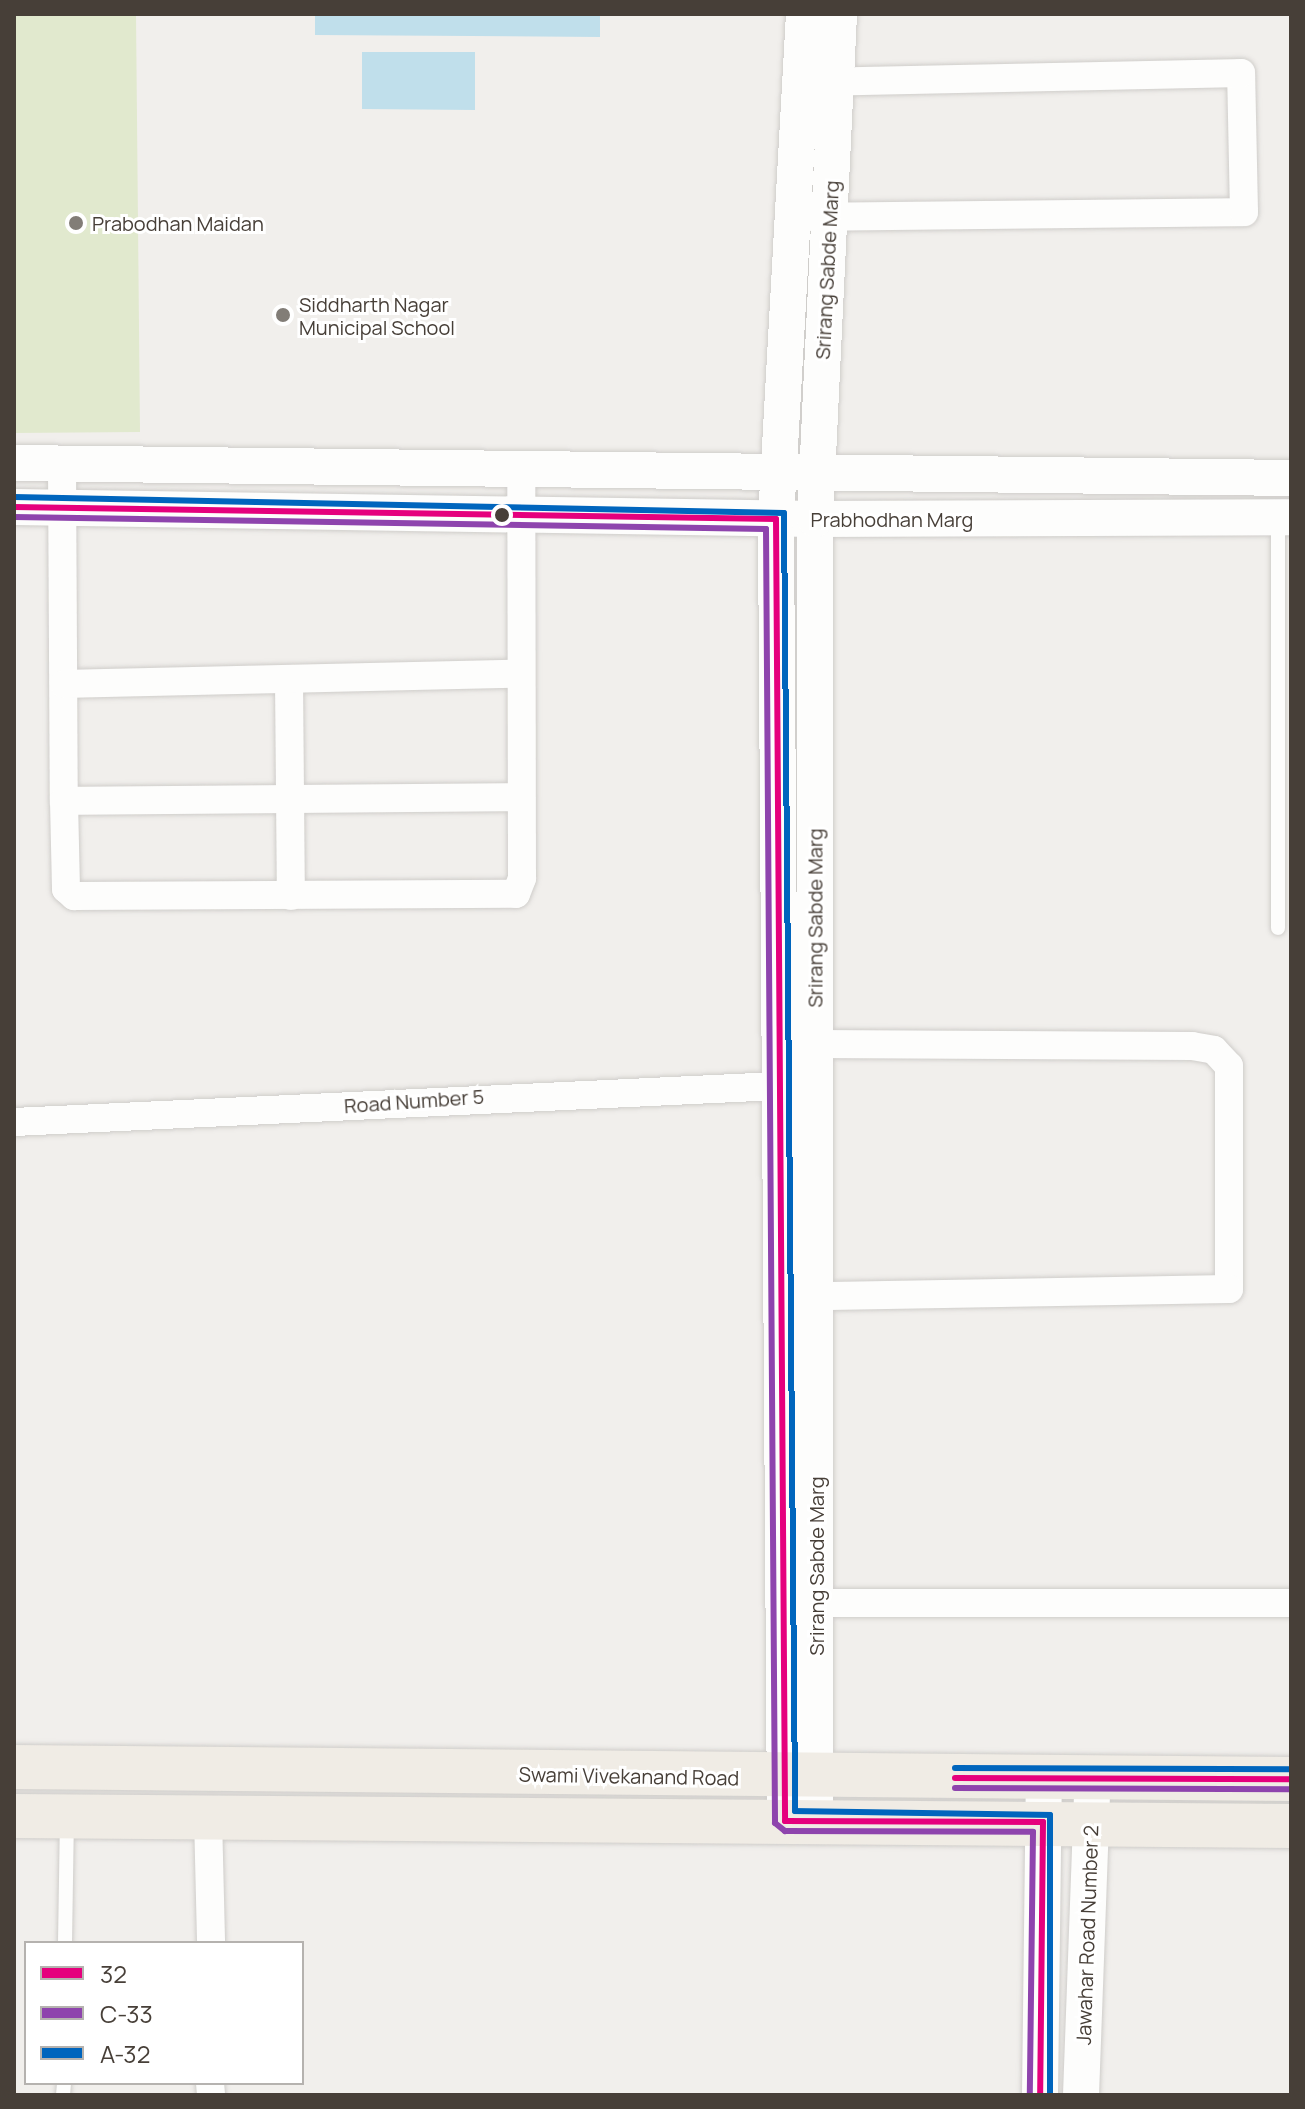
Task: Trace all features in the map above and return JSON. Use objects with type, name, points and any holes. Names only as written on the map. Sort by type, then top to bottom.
[{"type":"main road","name":"Swami Vivekanand Road","points":[[14,1767],[801,1778],[1093,1775],[1291,1779]]},
{"type":"main road","points":[[14,1816],[1291,1826]]},
{"type":"street","points":[[792,217],[1244,212],[1241,73],[817,82],[804,14]]},
{"type":"street","name":"Srirang Sabde Marg","points":[[800,1821],[798,1085],[776,519],[777,472],[792,217],[817,82],[839,14]]},
{"type":"street","name":"Srirang Sabde Marg","points":[[801,1778],[816,1603],[815,1296],[798,1085],[815,1044],[815,519],[829,217],[817,82]]},
{"type":"street","points":[[14,463],[1291,478]]},
{"type":"street","points":[[62,464],[64,801],[70,895],[516,894],[521,797],[521,470]]},
{"type":"street","points":[[194,465],[194,508]]},
{"type":"street","points":[[676,517],[677,471]]},
{"type":"street","name":"Prabhodhan Marg","points":[[14,507],[776,519],[1285,517]]},
{"type":"street","points":[[64,684],[521,674]]},
{"type":"street","points":[[289,679],[291,896]]},
{"type":"street","points":[[64,801],[521,797]]},
{"type":"street","points":[[815,1044],[1192,1046],[1214,1050],[1229,1066],[1229,1289],[815,1296]]},
{"type":"street","name":"Road Number 5","points":[[14,1122],[798,1085]]},
{"type":"street","points":[[816,1603],[1291,1603]]},
{"type":"street","name":"Jawahar Road Number 2","points":[[1081,2095],[1093,1775]]},
{"type":"street","points":[[1040,2095],[1044,1777]]},
{"type":"street","points":[[208,1817],[211,1941]]},
{"type":"lane","points":[[1278,928],[1285,517]]},
{"type":"lane","points":[[65,1941],[67,1816]]},
{"type":"green space","name":"Prabodhan Maidan","points":[[14,14],[136,14],[140,432],[14,433]]},
{"type":"water","points":[[315,14],[600,14],[600,37],[315,35]]},
{"type":"water","points":[[362,52],[475,52],[475,110],[362,109]]},
{"type":"transit line","name":"A-32","points":[[14,497],[784,513],[795,1811],[1050,1815],[1050,2095]]},
{"type":"transit line","name":"32","points":[[14,507],[776,519],[785,1821],[1043,1822],[1040,2095]]},
{"type":"transit line","name":"C-33","points":[[14,517],[766,529],[775,1823],[785,1831],[1033,1832],[1030,2095]]},
{"type":"transit line","name":"A-32","points":[[955,1768],[1291,1769]]},
{"type":"transit line","name":"32","points":[[955,1778],[1291,1779]]},
{"type":"transit line","name":"C-33","points":[[955,1788],[1291,1789]]},
{"type":"place","name":"Prabodhan Maidan","points":[[76,223]]},
{"type":"place","name":"Siddharth Nagar Municipal School","points":[[283,315]]}]
